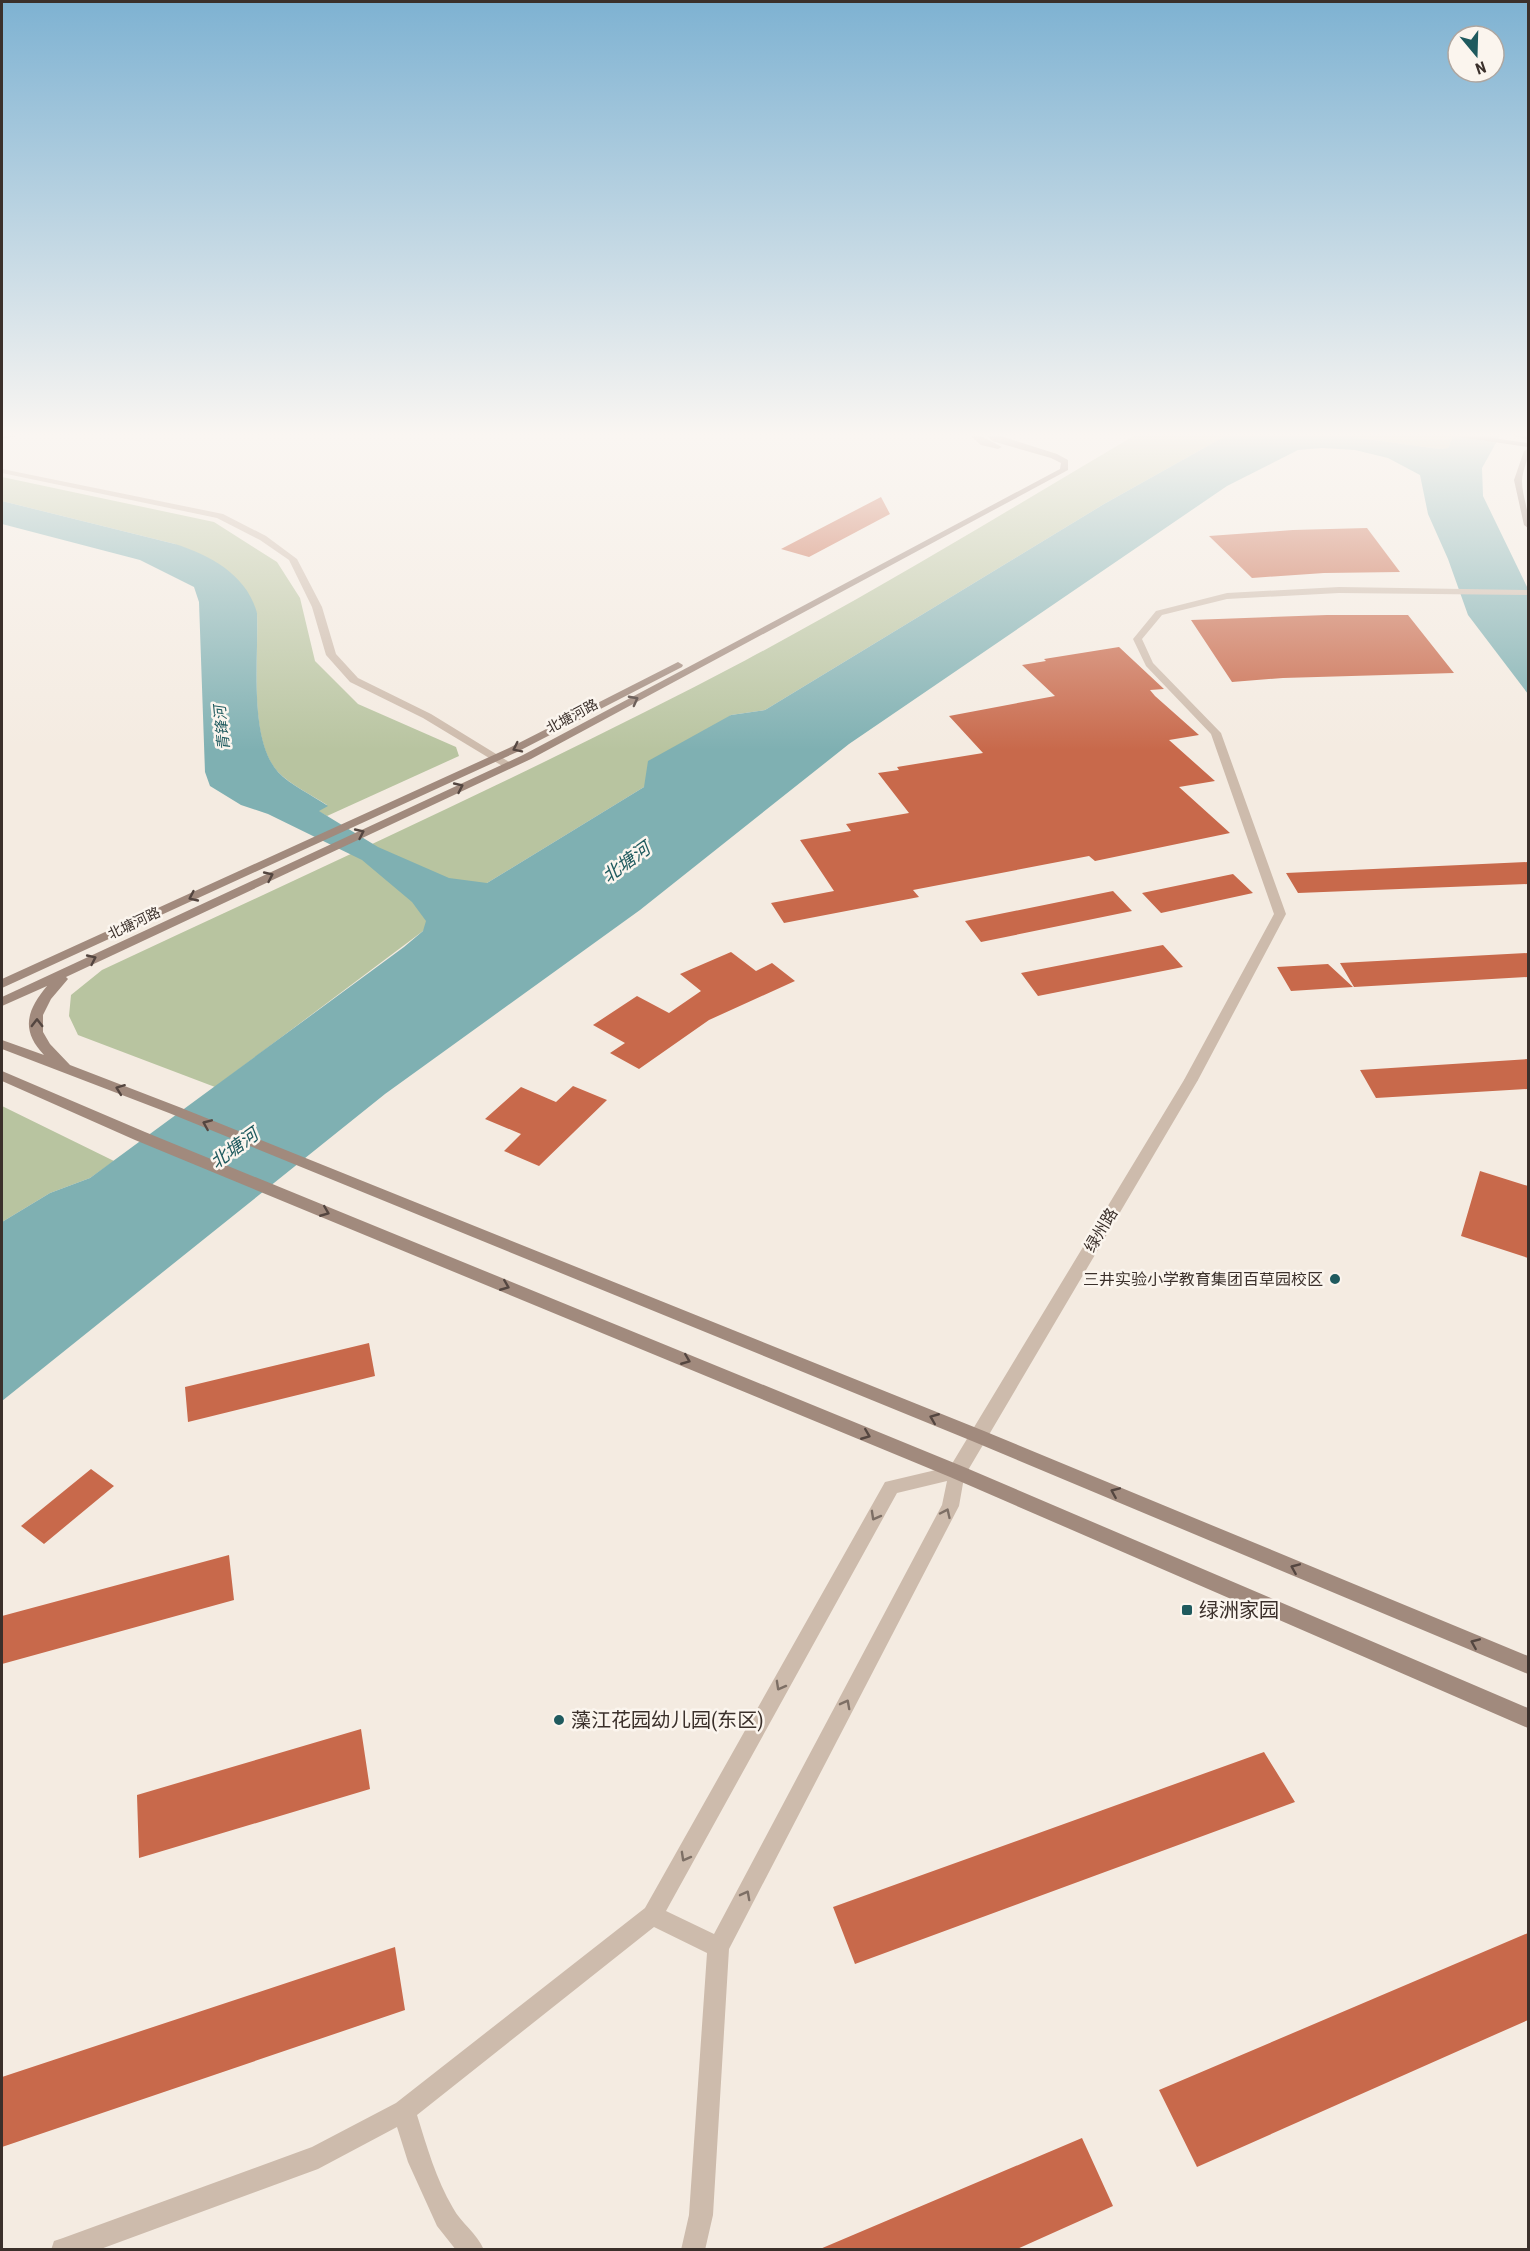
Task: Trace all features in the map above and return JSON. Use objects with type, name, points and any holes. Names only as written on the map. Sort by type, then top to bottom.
[{"type":"main road","name":"北塘河路","points":[[2,1002],[309,850],[390,805],[496,758],[920,539]]},
{"type":"main road","name":"北塘河路","points":[[2,984],[309,850],[406,812],[508,765],[935,539]]},
{"type":"main road","points":[[67,1070],[40,1041],[35,1027],[37,1013],[48,991],[71,969]]},
{"type":"main road","points":[[2,1044],[174,1110],[978,1436],[1528,1665]]},
{"type":"main road","points":[[2,1076],[141,1136],[957,1472],[1528,1718]]},
{"type":"street","points":[[264,539],[293,559],[317,607],[331,655],[354,680],[427,716],[508,765]]},
{"type":"street","name":"绿州路","points":[[957,1472],[1191,1080]]},
{"type":"lane","points":[[1191,1080],[1280,914],[1216,733],[1149,664],[1137,639],[1159,613],[1227,596],[1339,590],[1528,593]]},
{"type":"lane","points":[[63,2250],[318,2157],[404,2110],[652,1916],[891,1487],[957,1472],[950,1506],[718,1947],[701,2215],[693,2250]]},
{"type":"lane","points":[[652,1916],[718,1947]]},
{"type":"lane","points":[[404,2110],[420,2162],[445,2218],[472,2250]]},
{"type":"green space","points":[[155,539],[241,539],[277,562],[300,598],[315,661],[358,704],[456,747],[459,756],[327,816],[318,811],[327,805],[277,771],[268,756],[262,738],[257,696],[257,613],[175,544]]},
{"type":"green space","points":[[960,539],[1046,539],[765,710],[731,715],[644,787],[487,883],[215,1087],[78,1035],[69,1016],[71,995],[102,970],[587,741],[746,660]]},
{"type":"green space","points":[[2,1106],[114,1161],[90,1178],[50,1193],[2,1222]]},
{"type":"water","points":[[60,539],[155,539],[201,554],[236,577],[252,600],[257,613],[259,718],[262,739],[278,772],[295,786],[328,806],[319,811],[378,847],[449,878],[487,883],[644,787],[648,761],[731,715],[765,710],[1046,539],[1149,539],[849,744],[640,910],[385,1094],[2,1401],[2,1222],[50,1193],[90,1178],[404,947],[423,931],[426,921],[412,902],[362,860],[268,814],[241,805],[210,786],[205,772],[199,602],[194,587],[140,560]]},
{"type":"water","points":[[1439,539],[1504,539],[1528,589],[1528,694],[1468,615]]},
{"type":"building","points":[[800,539],[843,539],[809,557],[781,549]]},
{"type":"building","points":[[1212,539],[1375,539],[1400,572],[1324,573],[1252,578]]},
{"type":"building","points":[[1327,615],[1408,615],[1454,673],[1283,678],[1232,682],[1191,620]]},
{"type":"building","points":[[1119,647],[1164,689],[1150,690],[1155,696],[1199,735],[1169,740],[1215,781],[1179,787],[1230,833],[1095,861],[1089,856],[913,890],[919,897],[784,923],[771,903],[834,891],[800,840],[851,831],[846,824],[909,813],[878,773],[899,770],[897,767],[983,753],[949,716],[1055,696],[1022,665],[1046,661],[1044,659]]},
{"type":"building","points":[[1528,862],[1528,884],[1298,893],[1286,873]]},
{"type":"building","points":[[1233,874],[1253,893],[1161,913],[1142,893]]},
{"type":"building","points":[[1113,891],[1132,911],[981,942],[965,921]]},
{"type":"building","points":[[1163,945],[1183,967],[1038,996],[1021,973]]},
{"type":"building","points":[[731,952],[756,971],[772,963],[795,981],[709,1020],[639,1069],[610,1053],[625,1043],[593,1025],[637,996],[669,1013],[701,991],[680,974]]},
{"type":"building","points":[[1528,953],[1528,977],[1354,987],[1340,963]]},
{"type":"building","points":[[1328,964],[1353,987],[1291,991],[1277,967]]},
{"type":"building","points":[[1528,1059],[1528,1089],[1376,1098],[1360,1070]]},
{"type":"building","points":[[573,1086],[607,1100],[539,1166],[504,1151],[521,1134],[485,1119],[521,1087],[556,1102]]},
{"type":"building","points":[[1480,1171],[1528,1186],[1528,1258],[1461,1236]]},
{"type":"building","points":[[369,1343],[375,1376],[188,1422],[185,1387]]},
{"type":"building","points":[[91,1469],[114,1486],[44,1544],[21,1526]]},
{"type":"building","points":[[229,1555],[234,1600],[2,1664],[2,1616]]},
{"type":"building","points":[[361,1729],[370,1789],[139,1858],[137,1795]]},
{"type":"building","points":[[1264,1752],[1295,1802],[855,1964],[833,1907]]},
{"type":"building","points":[[1528,1933],[1528,2020],[1197,2167],[1159,2090]]},
{"type":"building","points":[[395,1947],[405,2010],[2,2147],[2,2077]]},
{"type":"building","points":[[1082,2138],[1113,2206],[1015,2250],[820,2249]]},
{"type":"place","name":"三井实验小学教育集团百草园校区","points":[[1335,1279]]},
{"type":"place","name":"绿洲家园","points":[[1187,1610]]},
{"type":"place","name":"藻江花园幼儿园(东区)","points":[[559,1720]]},
{"type":"water label","name":"青锋河","points":[[222,728]]},
{"type":"water label","name":"北塘河","points":[[626,862]]},
{"type":"water label","name":"北塘河","points":[[234,1148]]}]
